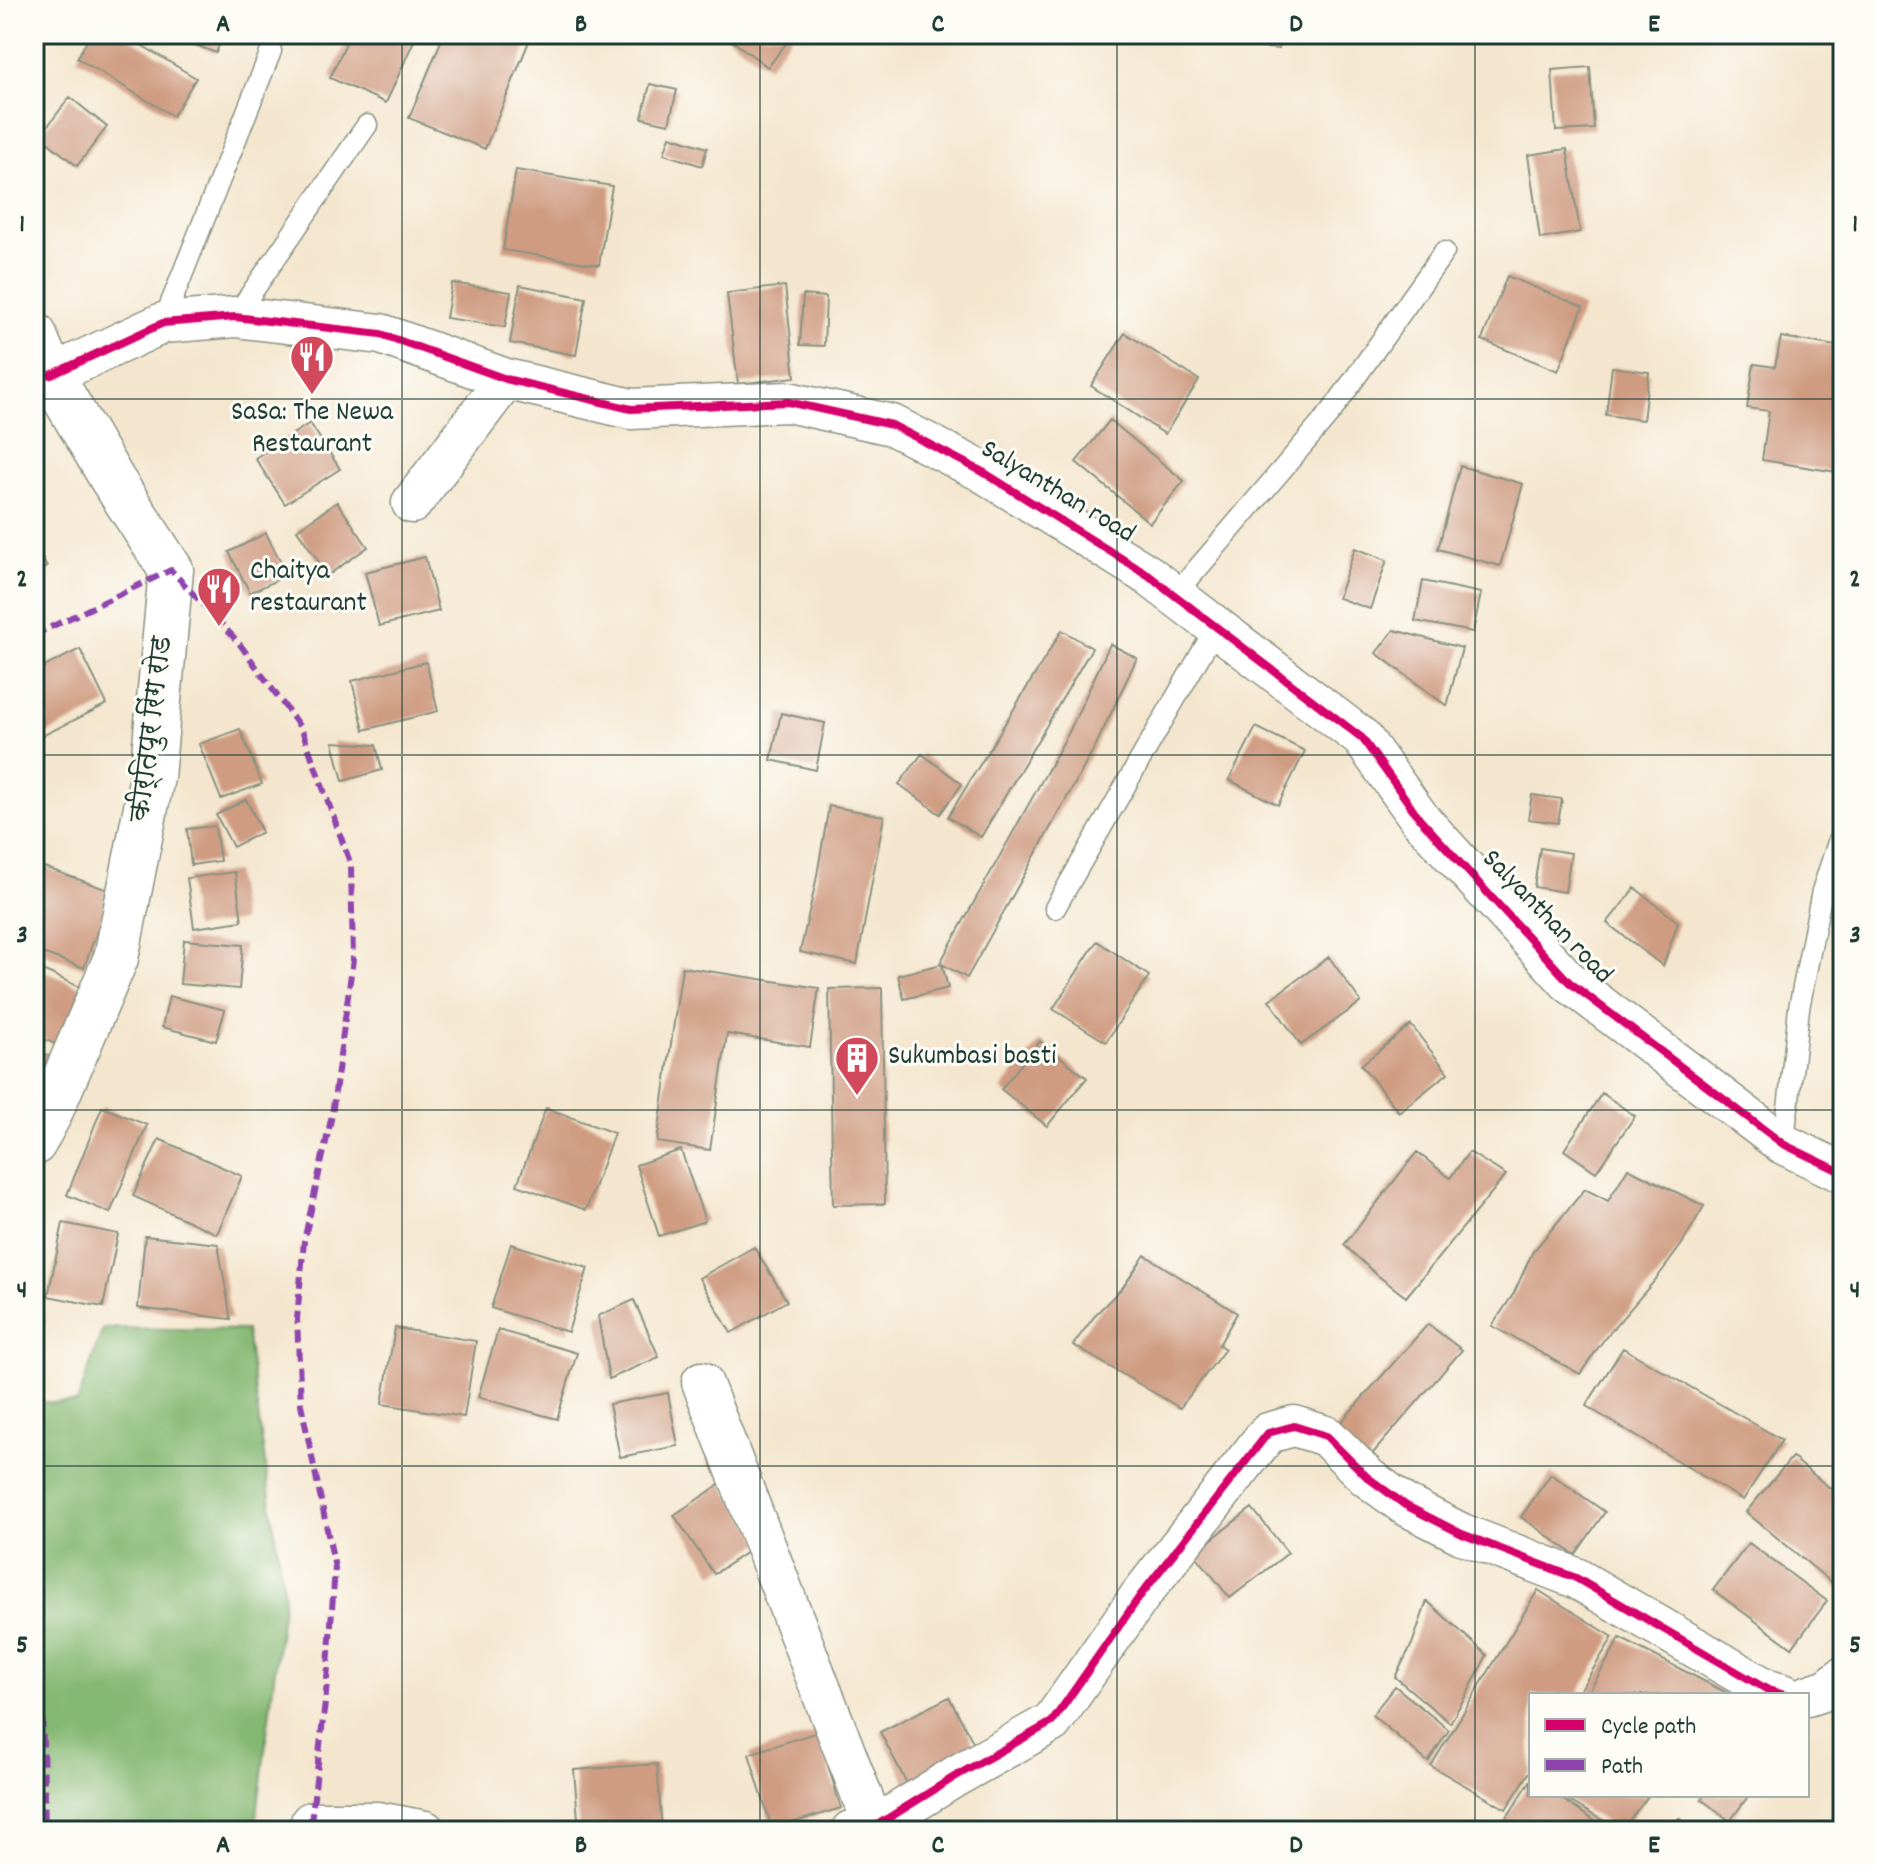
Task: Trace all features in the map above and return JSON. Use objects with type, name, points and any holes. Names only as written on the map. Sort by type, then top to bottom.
[{"type":"street","name":"Salyanthan road","points":[[51,375],[163,323],[235,317],[381,334],[506,379],[631,409],[788,402],[892,425],[983,472],[1148,575],[1362,738],[1420,819],[1569,982],[1783,1144],[1841,1177]]},
{"type":"street","name":"कीर्तिपुर रिंग रोड","points":[[34,334],[51,375],[112,479],[171,570],[152,777],[116,958],[34,1143]]},
{"type":"street","points":[[412,503],[506,379]]},
{"type":"street","points":[[702,1382],[863,1829],[1052,1722],[1140,1596],[1268,1433],[1294,1426],[1326,1436],[1367,1477],[1405,1505],[1462,1534],[1576,1578],[1768,1690],[1778,1693]]},
{"type":"street","points":[[1809,1695],[1828,1689],[1843,1677]]},
{"type":"street","points":[[311,1822],[377,1822],[425,1831]]},
{"type":"lane","points":[[163,323],[271,51]]},
{"type":"lane","points":[[235,317],[367,125]]},
{"type":"lane","points":[[1175,595],[1331,412],[1444,252]]},
{"type":"lane","points":[[1055,908],[1217,626]]},
{"type":"lane","points":[[1783,1144],[1799,1008],[1822,891],[1843,827]]},
{"type":"green space","points":[[103,1328],[246,1330],[284,1596],[255,1831],[34,1831],[34,1402],[77,1403]]},
{"type":"building","points":[[91,34],[123,34],[196,78],[173,116],[77,58]]},
{"type":"building","points":[[167,34],[223,34],[216,53]]},
{"type":"building","points":[[350,34],[417,34],[386,103],[330,78]]},
{"type":"building","points":[[444,34],[532,34],[485,149],[409,118]]},
{"type":"building","points":[[723,34],[793,34],[768,67]]},
{"type":"building","points":[[1246,34],[1280,34],[1279,49],[1245,46]]},
{"type":"building","points":[[1590,67],[1594,129],[1556,131],[1552,70]]},
{"type":"building","points":[[650,84],[677,90],[669,124],[642,118]]},
{"type":"building","points":[[70,97],[107,127],[77,166],[40,136]]},
{"type":"building","points":[[670,136],[707,148],[702,166],[664,154]]},
{"type":"building","points":[[1567,149],[1580,232],[1540,239],[1528,155]]},
{"type":"building","points":[[516,170],[612,186],[599,265],[503,250]]},
{"type":"building","points":[[1507,276],[1583,307],[1558,371],[1482,340]]},
{"type":"building","points":[[452,283],[511,292],[505,327],[446,318]]},
{"type":"building","points":[[520,285],[586,298],[576,355],[510,343]]},
{"type":"building","points":[[785,286],[795,377],[738,384],[727,293]]},
{"type":"building","points":[[803,295],[826,297],[824,346],[800,345]]},
{"type":"building","points":[[1125,333],[1199,380],[1165,434],[1091,386]]},
{"type":"building","points":[[1781,337],[1843,347],[1843,473],[1762,460],[1769,411],[1747,408],[1754,364],[1775,367]]},
{"type":"building","points":[[1612,367],[1649,372],[1643,420],[1606,415]]},
{"type":"building","points":[[1110,420],[1184,481],[1150,523],[1076,462]]},
{"type":"building","points":[[310,423],[340,469],[285,504],[255,458]]},
{"type":"building","points":[[1460,466],[1523,484],[1500,566],[1438,549]]},
{"type":"building","points":[[337,502],[368,547],[328,575],[297,530]]},
{"type":"building","points":[[266,533],[287,575],[250,593],[229,552]]},
{"type":"building","points":[[34,544],[47,567],[34,573]]},
{"type":"building","points":[[1355,548],[1387,560],[1370,609],[1338,598]]},
{"type":"building","points":[[425,557],[439,611],[379,626],[365,572]]},
{"type":"building","points":[[1423,581],[1481,593],[1473,632],[1415,621]]},
{"type":"building","points":[[1062,630],[1092,648],[981,837],[948,817]]},
{"type":"building","points":[[1394,630],[1462,648],[1447,706],[1376,653]]},
{"type":"building","points":[[1110,644],[1137,658],[1095,747],[967,978],[940,963],[1069,732]]},
{"type":"building","points":[[80,649],[107,704],[42,736],[34,720],[34,672]]},
{"type":"building","points":[[426,662],[438,711],[364,730],[352,681]]},
{"type":"building","points":[[781,713],[825,723],[816,770],[771,760]]},
{"type":"building","points":[[1256,727],[1305,751],[1278,805],[1229,780]]},
{"type":"building","points":[[240,729],[262,784],[221,799],[199,744]]},
{"type":"building","points":[[333,742],[376,745],[382,770],[343,781]]},
{"type":"building","points":[[922,754],[962,784],[940,814],[899,784]]},
{"type":"building","points":[[1532,795],[1562,799],[1558,823],[1528,819]]},
{"type":"building","points":[[246,799],[262,832],[233,847],[216,815]]},
{"type":"building","points":[[829,806],[884,816],[857,964],[800,952]]},
{"type":"building","points":[[215,826],[220,861],[191,865],[187,829]]},
{"type":"building","points":[[1540,848],[1571,853],[1565,892],[1534,887]]},
{"type":"building","points":[[44,867],[111,891],[84,968],[34,950],[34,893]]},
{"type":"building","points":[[235,872],[242,921],[194,928],[187,878]]},
{"type":"building","points":[[1635,888],[1678,922],[1663,966],[1607,923]]},
{"type":"building","points":[[184,940],[243,945],[239,989],[180,984]]},
{"type":"building","points":[[1097,941],[1149,976],[1106,1042],[1053,1009]]},
{"type":"building","points":[[1329,957],[1361,1002],[1301,1045],[1269,1000]]},
{"type":"building","points":[[942,964],[948,988],[904,999],[898,975]]},
{"type":"building","points":[[34,966],[86,990],[59,1046],[34,1034]]},
{"type":"building","points":[[682,967],[819,988],[810,1047],[727,1034],[710,1150],[657,1142]]},
{"type":"building","name":"Sukumbasi basti","points":[[882,988],[885,1204],[833,1205],[829,989]]},
{"type":"building","points":[[169,996],[225,1010],[216,1041],[162,1027]]},
{"type":"building","points":[[1411,1025],[1448,1073],[1399,1112],[1361,1065]]},
{"type":"building","points":[[1040,1041],[1087,1078],[1047,1126],[1001,1089]]},
{"type":"building","points":[[34,1052],[49,1056],[35,1104],[34,1104]]},
{"type":"building","points":[[1602,1093],[1635,1116],[1596,1172],[1564,1150]]},
{"type":"building","points":[[102,1107],[147,1125],[110,1213],[67,1195]]},
{"type":"building","points":[[546,1108],[614,1133],[586,1210],[517,1185]]},
{"type":"building","points":[[159,1139],[242,1176],[217,1234],[133,1196]]},
{"type":"building","points":[[681,1150],[705,1221],[659,1236],[636,1165]]},
{"type":"building","points":[[1417,1152],[1450,1178],[1469,1152],[1506,1175],[1406,1297],[1344,1245]]},
{"type":"building","points":[[1628,1168],[1704,1206],[1657,1278],[1605,1338],[1580,1374],[1492,1326],[1514,1293],[1532,1253],[1585,1189],[1608,1201]]},
{"type":"building","points":[[63,1223],[118,1234],[103,1307],[48,1296]]},
{"type":"building","points":[[145,1236],[218,1244],[231,1319],[138,1308]]},
{"type":"building","points":[[511,1244],[588,1268],[568,1332],[491,1308]]},
{"type":"building","points":[[754,1247],[787,1301],[731,1333],[699,1278]]},
{"type":"building","points":[[1145,1255],[1237,1313],[1219,1345],[1225,1349],[1180,1408],[1073,1345],[1097,1313],[1123,1287]]},
{"type":"building","points":[[634,1300],[659,1357],[609,1379],[598,1316]]},
{"type":"building","points":[[34,1318],[45,1319],[41,1345],[34,1344]]},
{"type":"building","points":[[1428,1324],[1462,1350],[1362,1466],[1333,1431]]},
{"type":"building","points":[[395,1328],[476,1341],[464,1417],[382,1404]]},
{"type":"building","points":[[498,1330],[577,1353],[557,1419],[478,1397]]},
{"type":"building","points":[[1623,1348],[1782,1440],[1743,1500],[1586,1406]]},
{"type":"building","points":[[668,1393],[678,1446],[620,1457],[609,1404]]},
{"type":"building","points":[[1792,1457],[1843,1499],[1843,1592],[1746,1512]]},
{"type":"building","points":[[1551,1474],[1605,1512],[1575,1555],[1521,1517]]},
{"type":"building","points":[[722,1483],[762,1542],[714,1574],[674,1515]]},
{"type":"building","points":[[1252,1508],[1288,1553],[1230,1598],[1194,1553]]},
{"type":"building","points":[[1749,1543],[1827,1601],[1792,1648],[1713,1590]]},
{"type":"building","points":[[1538,1590],[1613,1637],[1578,1693],[1529,1693],[1529,1773],[1506,1809],[1431,1766]]},
{"type":"building","points":[[1427,1601],[1487,1655],[1450,1723],[1395,1677],[1412,1644]]},
{"type":"building","points":[[1620,1638],[1727,1693],[1588,1693]]},
{"type":"building","points":[[1395,1686],[1449,1730],[1428,1762],[1372,1715]]},
{"type":"building","points":[[949,1697],[980,1755],[911,1791],[880,1732]]},
{"type":"building","points":[[818,1732],[841,1808],[772,1829],[749,1754]]},
{"type":"building","points":[[657,1764],[662,1831],[579,1831],[574,1770]]},
{"type":"building","points":[[1529,1783],[1529,1797],[1559,1797],[1609,1831],[1498,1831]]},
{"type":"building","points":[[1562,1797],[1647,1797],[1621,1831]]},
{"type":"building","points":[[1702,1797],[1748,1797],[1730,1821],[1701,1799]]},
{"type":"building","points":[[1679,1818],[1693,1831],[1667,1831]]},
{"type":"marked path","points":[[34,635],[171,570],[239,643],[302,730],[351,865],[353,959],[332,1115],[304,1241],[297,1319],[301,1404],[335,1568],[326,1694],[310,1831]]},
{"type":"marked path","points":[[34,1573],[41,1659],[45,1831]]},
{"type":"cycle path","points":[[51,375],[163,323],[235,317],[381,334],[506,379],[631,409],[788,402],[892,425],[983,472],[1148,575],[1362,738],[1420,819],[1569,982],[1783,1144],[1837,1170],[1843,1169]]},
{"type":"cycle path","points":[[851,1831],[874,1827],[1052,1722],[1140,1596],[1268,1433],[1294,1426],[1326,1436],[1367,1477],[1405,1505],[1462,1534],[1576,1578],[1768,1690],[1778,1693]]},
{"type":"place","name":"SaSa: The Newa Restaurant","points":[[312,396]]},
{"type":"place","name":"Chaitya restaurant","points":[[219,628]]},
{"type":"place","name":"Sukumbasi basti","points":[[857,1097]]}]
